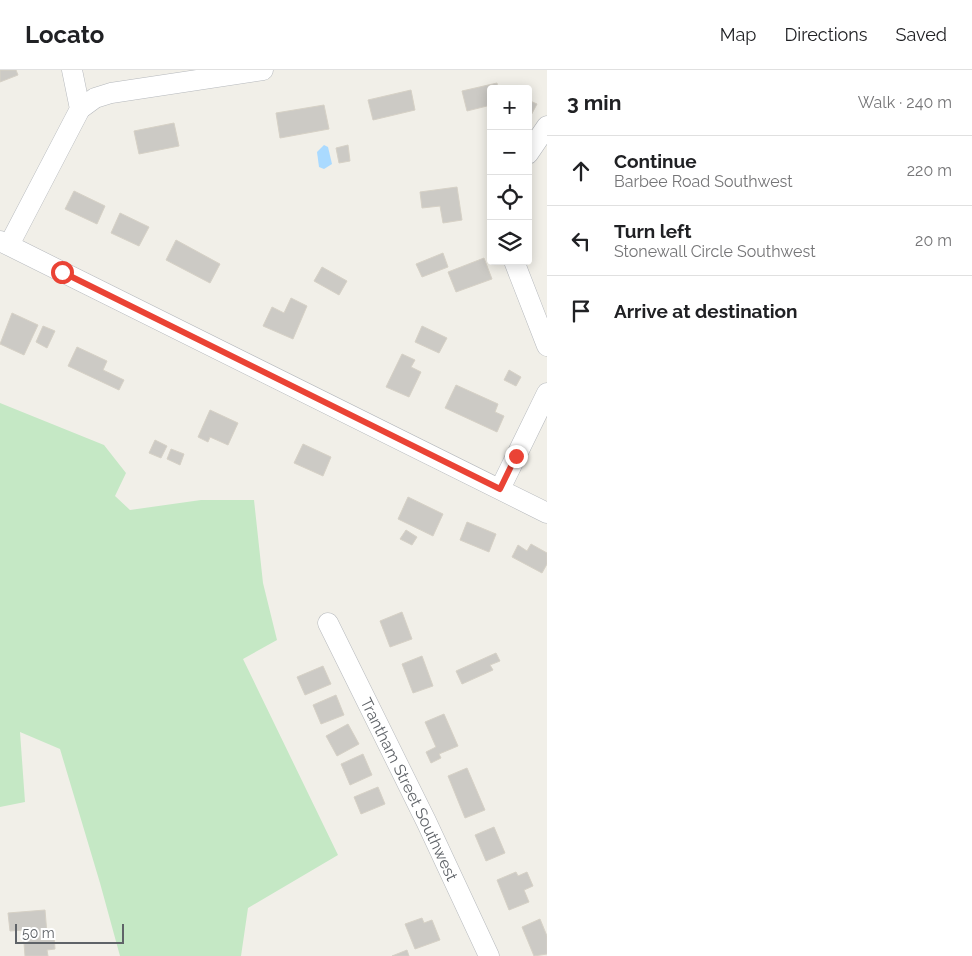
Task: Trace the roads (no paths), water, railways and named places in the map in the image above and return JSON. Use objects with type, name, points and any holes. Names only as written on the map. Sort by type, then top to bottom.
[{"type":"street","points":[[72,70],[80,109]]},
{"type":"street","points":[[263,70],[112,93],[95,98],[80,109],[4,243],[547,512]]},
{"type":"street","points":[[532,148],[547,126]]},
{"type":"street","points":[[516,265],[547,346]]},
{"type":"street","points":[[500,489],[547,393]]},
{"type":"street","name":"Trantham Street Southwest","points":[[328,623],[426,821],[489,956]]},
{"type":"water","points":[[324,145],[328,147],[332,164],[324,169],[319,167],[317,152]]}]
